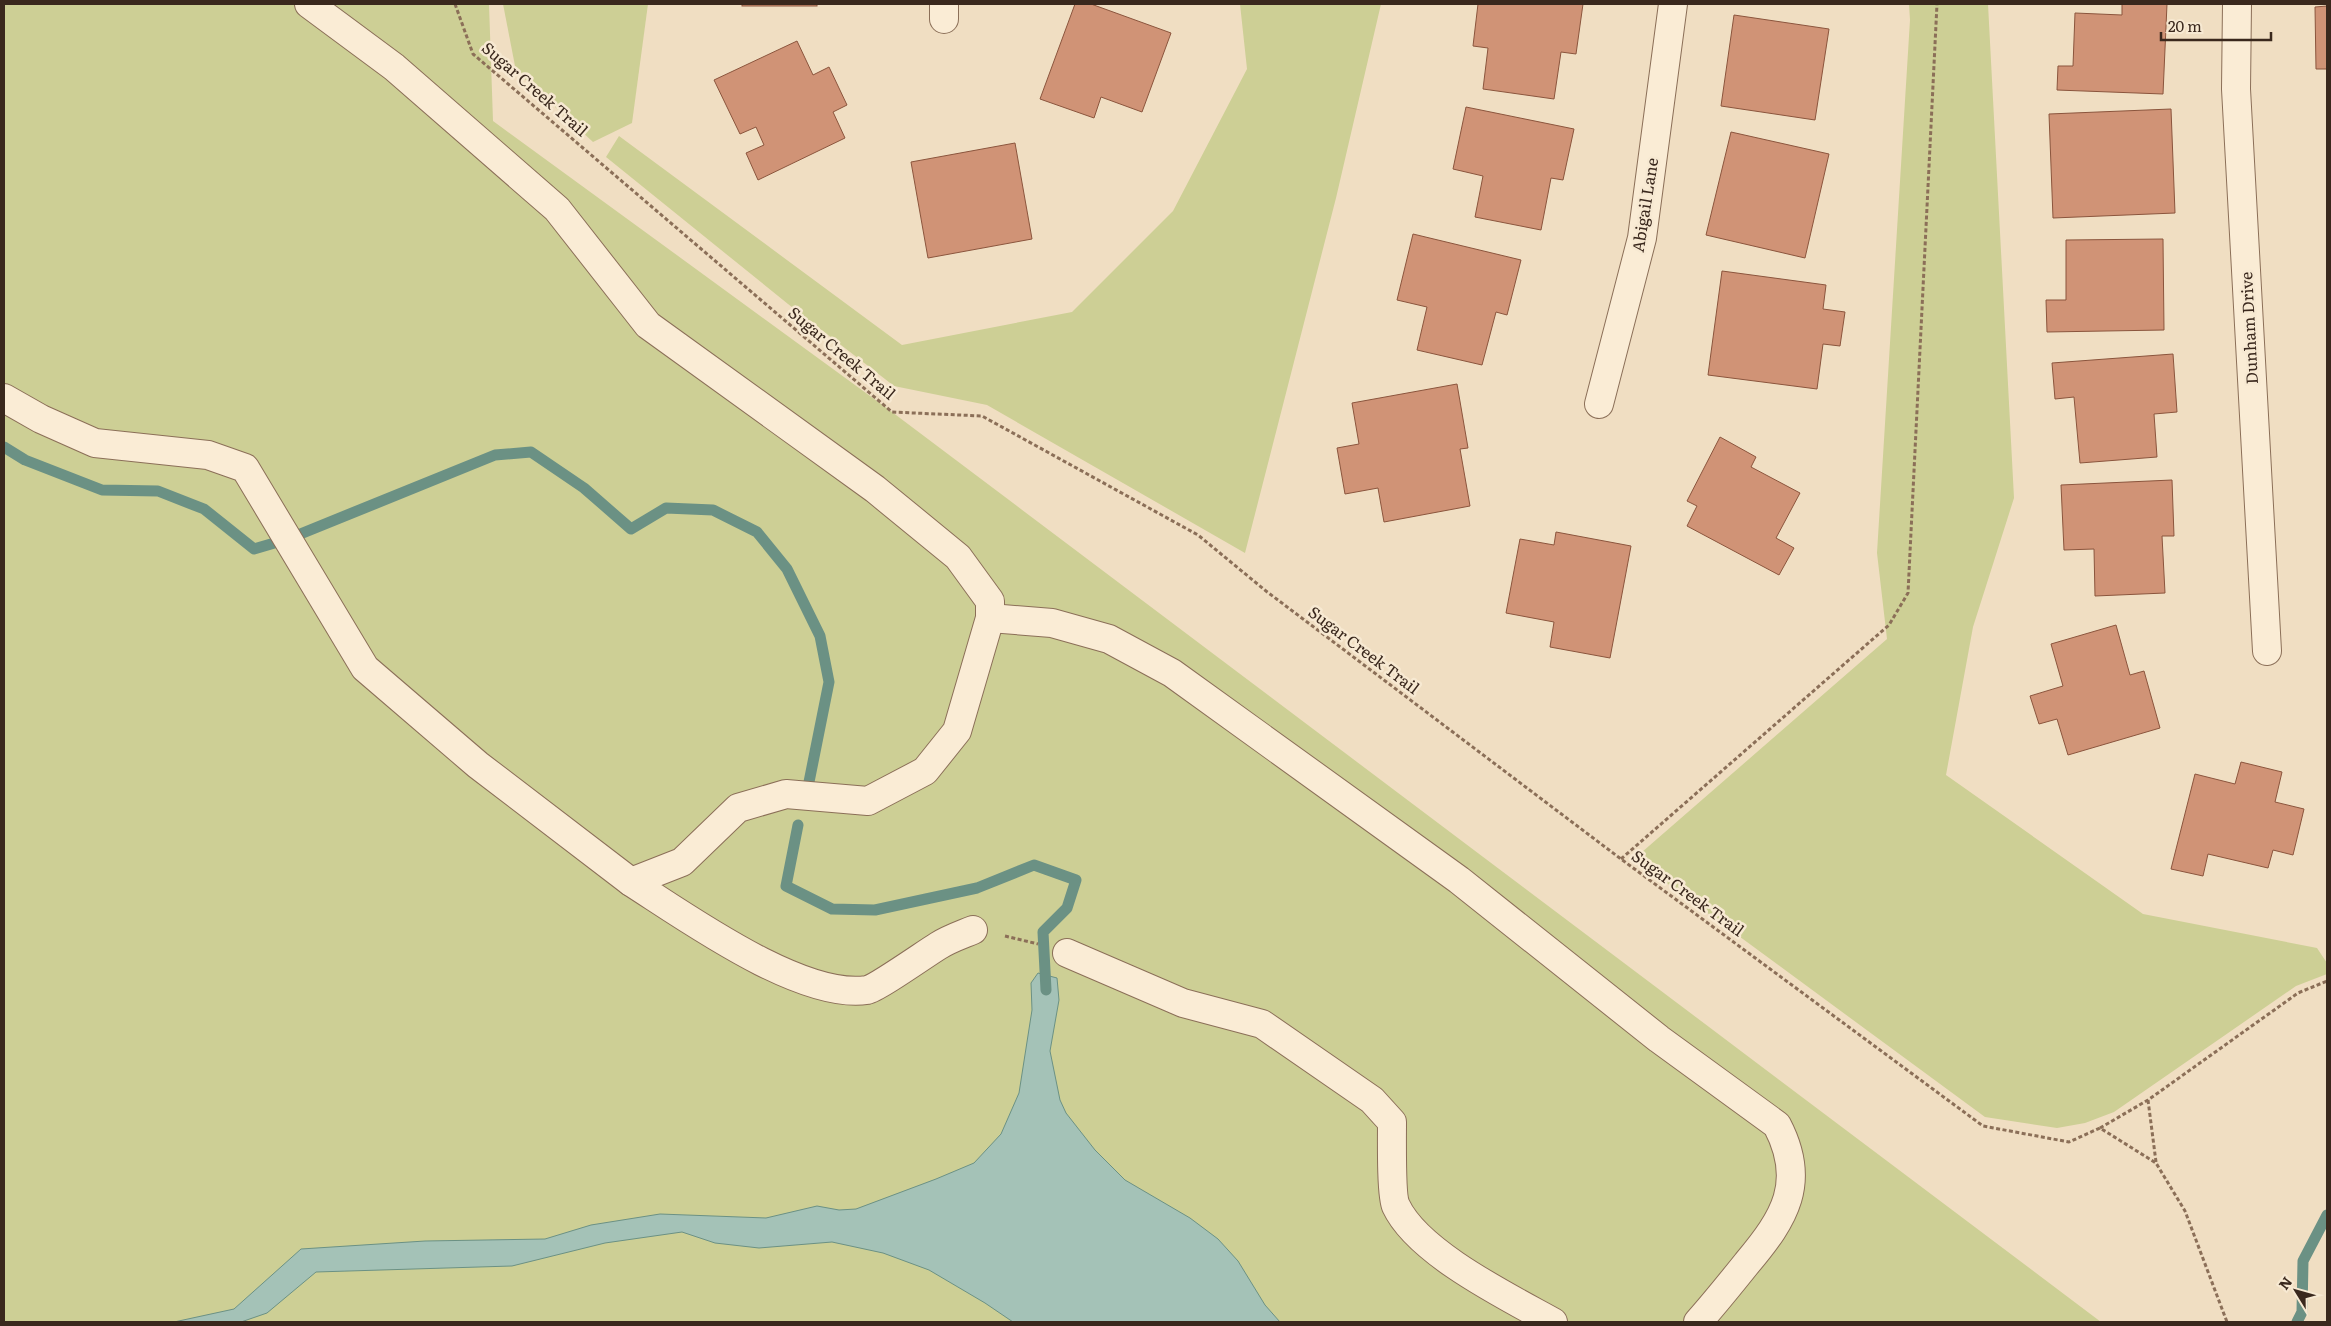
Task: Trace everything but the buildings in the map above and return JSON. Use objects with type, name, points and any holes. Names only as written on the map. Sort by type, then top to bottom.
[{"type":"street","points":[[309,4],[394,67],[557,209],[648,325],[875,489],[958,558],[990,601],[990,618],[957,731],[925,771],[868,801],[786,794],[738,808],[682,862],[631,882]]},
{"type":"street","name":"Abigail Lane","points":[[1599,404],[1642,238],[1673,4]]},
{"type":"street","name":"Dunham Drive","points":[[2237,4],[2236,89],[2266,652]]},
{"type":"street","points":[[4,398],[41,419],[95,443],[208,455],[245,468],[365,668],[478,765],[631,882],[714,935],[784,973],[834,990],[868,990],[941,944],[973,930]]},
{"type":"street","points":[[990,618],[1052,623],[1109,639],[1172,673],[1459,880],[1659,1039],[1777,1125],[1786,1142],[1792,1178],[1789,1196],[1781,1218],[1769,1237],[1698,1322]]},
{"type":"street","points":[[1067,952],[1183,1004],[1262,1024],[1372,1100],[1392,1122],[1395,1204],[1413,1232],[1465,1272],[1553,1322]]},
{"type":"path","name":"Sugar Creek Trail","points":[[455,4],[473,54],[892,412],[982,416],[1198,535],[1266,591],[1621,859],[1983,1126],[2069,1142],[2100,1128],[2148,1100],[2298,993],[2327,981]]},
{"type":"path","points":[[1621,859],[1889,625],[1908,593],[1937,4]]},
{"type":"path","points":[[973,930],[1010,936],[1067,952]]},
{"type":"path","points":[[2148,1100],[2156,1163],[2185,1211],[2227,1322]]},
{"type":"path","points":[[2100,1128],[2156,1163]]},
{"type":"green space","points":[[4,4],[489,4],[493,121],[892,412],[2101,1322],[4,1322]]},
{"type":"green space","points":[[503,4],[648,4],[632,123],[593,142],[516,71]]},
{"type":"green space","points":[[1240,4],[1381,4],[1336,198],[1245,553],[987,405],[894,386],[788,304],[606,157],[619,136],[902,345],[1072,312],[1173,211],[1247,69]]},
{"type":"green space","points":[[1909,4],[1988,4],[2014,498],[1973,627],[1946,775],[2143,914],[2317,948],[2327,963],[2327,974],[2296,986],[2114,1112],[2085,1123],[2057,1128],[1985,1117],[1634,859],[1887,639],[1877,553],[1910,20]]},
{"type":"water","points":[[1038,973],[1057,978],[1059,1000],[1050,1051],[1060,1100],[1066,1113],[1095,1150],[1125,1180],[1190,1218],[1218,1239],[1238,1261],[1265,1305],[1280,1322],[1013,1322],[929,1270],[883,1253],[832,1242],[759,1248],[715,1243],[682,1232],[605,1243],[512,1266],[316,1272],[267,1313],[241,1322],[174,1322],[234,1309],[301,1249],[425,1241],[545,1239],[591,1225],[660,1214],[766,1218],[817,1206],[839,1210],[856,1209],[936,1179],[974,1163],[1001,1134],[1019,1093],[1032,1010],[1031,983]]},
{"type":"waterway","points":[[4,447],[25,460],[102,490],[158,491],[204,509],[254,549],[288,539],[495,455],[531,452],[584,488],[631,529],[666,508],[713,510],[757,532],[787,569],[820,636],[829,682],[809,782]]},
{"type":"waterway","points":[[798,825],[786,886],[832,909],[875,910],[977,888],[1034,865],[1076,880],[1067,908],[1043,932],[1046,990]]},
{"type":"waterway","points":[[2297,1322],[2302,1312],[2303,1261],[2327,1215]]}]
